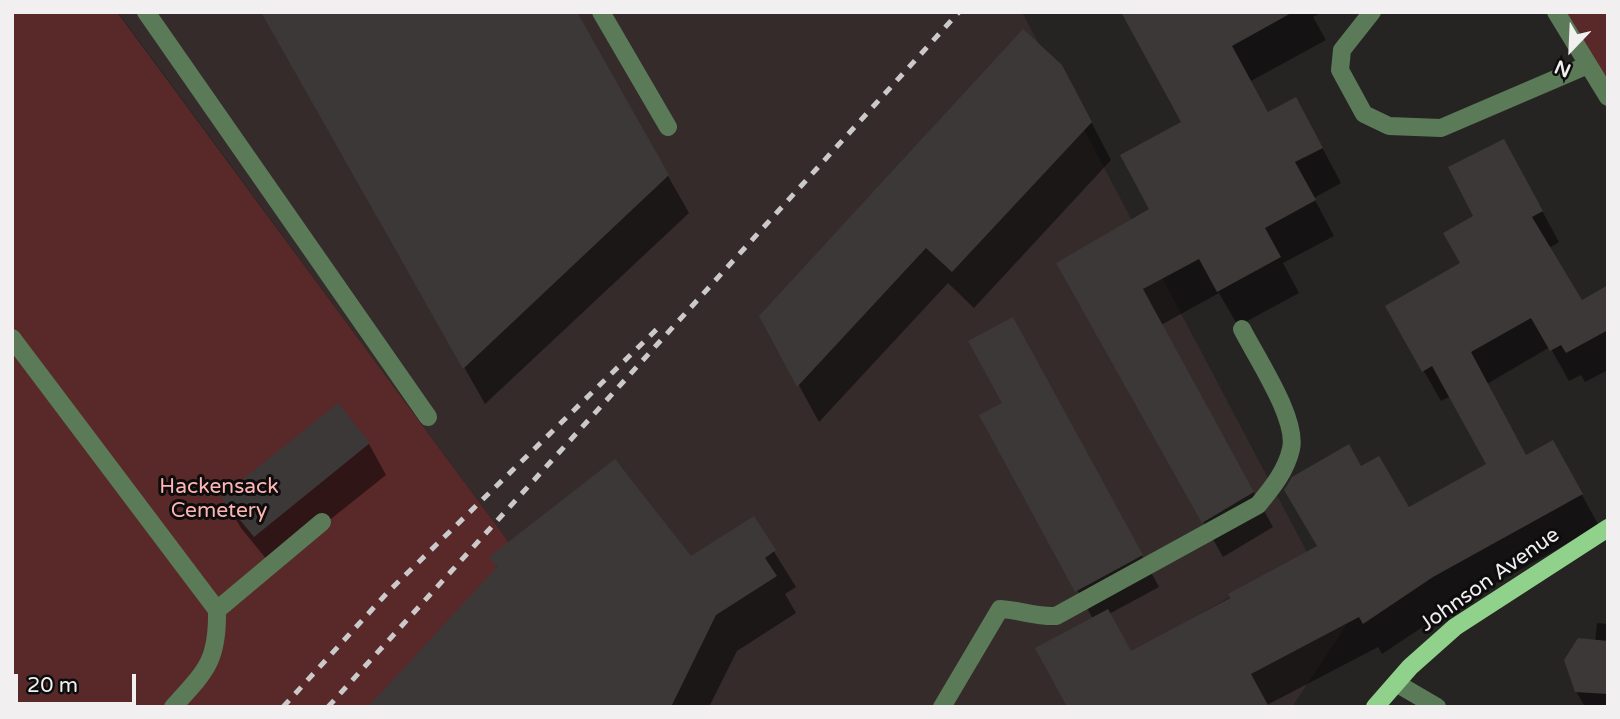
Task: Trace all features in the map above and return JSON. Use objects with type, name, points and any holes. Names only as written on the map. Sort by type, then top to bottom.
[{"type":"main road","name":"Johnson Avenue","points":[[1376,707],[1396,683],[1455,627],[1608,528]]},
{"type":"street","points":[[146,12],[428,417]]},
{"type":"street","points":[[601,12],[667,127]]},
{"type":"street","points":[[1372,12],[1342,50],[1340,70],[1364,114],[1390,126],[1441,128],[1588,65]]},
{"type":"street","points":[[1556,12],[1608,97]]},
{"type":"street","points":[[942,707],[1000,609],[1018,610],[1039,617],[1056,616],[1258,505],[1281,477],[1292,448],[1291,426],[1242,329]]},
{"type":"street","points":[[12,338],[218,610],[215,653],[200,678],[173,707]]},
{"type":"street","points":[[218,610],[322,522]]},
{"type":"street","points":[[1396,683],[1437,707]]},
{"type":"shaded area","points":[[118,12],[1022,12],[1346,626],[1292,707],[350,707],[521,559]]},
{"type":"green space","name":"Hackensack Cemetery","points":[[12,12],[117,12],[521,559],[380,707],[12,707]]},
{"type":"green space","points":[[1556,12],[1608,12],[1608,97]]},
{"type":"building","points":[[261,12],[577,12],[669,175],[463,369]]},
{"type":"building","points":[[1121,12],[1293,12],[1232,46],[1268,112],[1296,97],[1323,148],[1295,162],[1316,200],[1265,228],[1281,257],[1217,292],[1199,259],[1143,289],[1254,492],[1202,523],[1056,263],[1149,209],[1120,155],[1181,122]]},
{"type":"building","points":[[1023,29],[1062,65],[1092,122],[952,272],[926,248],[797,387],[759,316]]},
{"type":"building","points":[[1504,139],[1543,211],[1532,217],[1582,300],[1608,285],[1608,330],[1566,353],[1561,345],[1550,351],[1531,318],[1471,352],[1526,455],[1553,440],[1583,494],[1433,577],[1363,624],[1359,617],[1251,674],[1269,707],[1067,707],[1035,648],[1108,609],[1131,651],[1230,598],[1228,594],[1317,546],[1284,490],[1292,477],[1349,444],[1361,466],[1379,456],[1409,507],[1486,464],[1432,366],[1422,372],[1385,306],[1460,263],[1443,233],[1473,216],[1448,167]]},
{"type":"building","points":[[1013,317],[1143,555],[1075,592],[979,415],[1002,403],[968,341]]},
{"type":"building","points":[[338,403],[370,443],[254,537],[221,497]]},
{"type":"building","points":[[615,459],[691,556],[754,516],[776,550],[765,558],[777,576],[716,615],[671,707],[368,707],[497,567],[489,557]]},
{"type":"building","points":[[1578,638],[1608,641],[1608,694],[1575,692],[1564,660]]},
{"type":"railway","points":[[328,707],[959,12]]},
{"type":"railway","points":[[283,707],[388,592],[657,329]]}]
